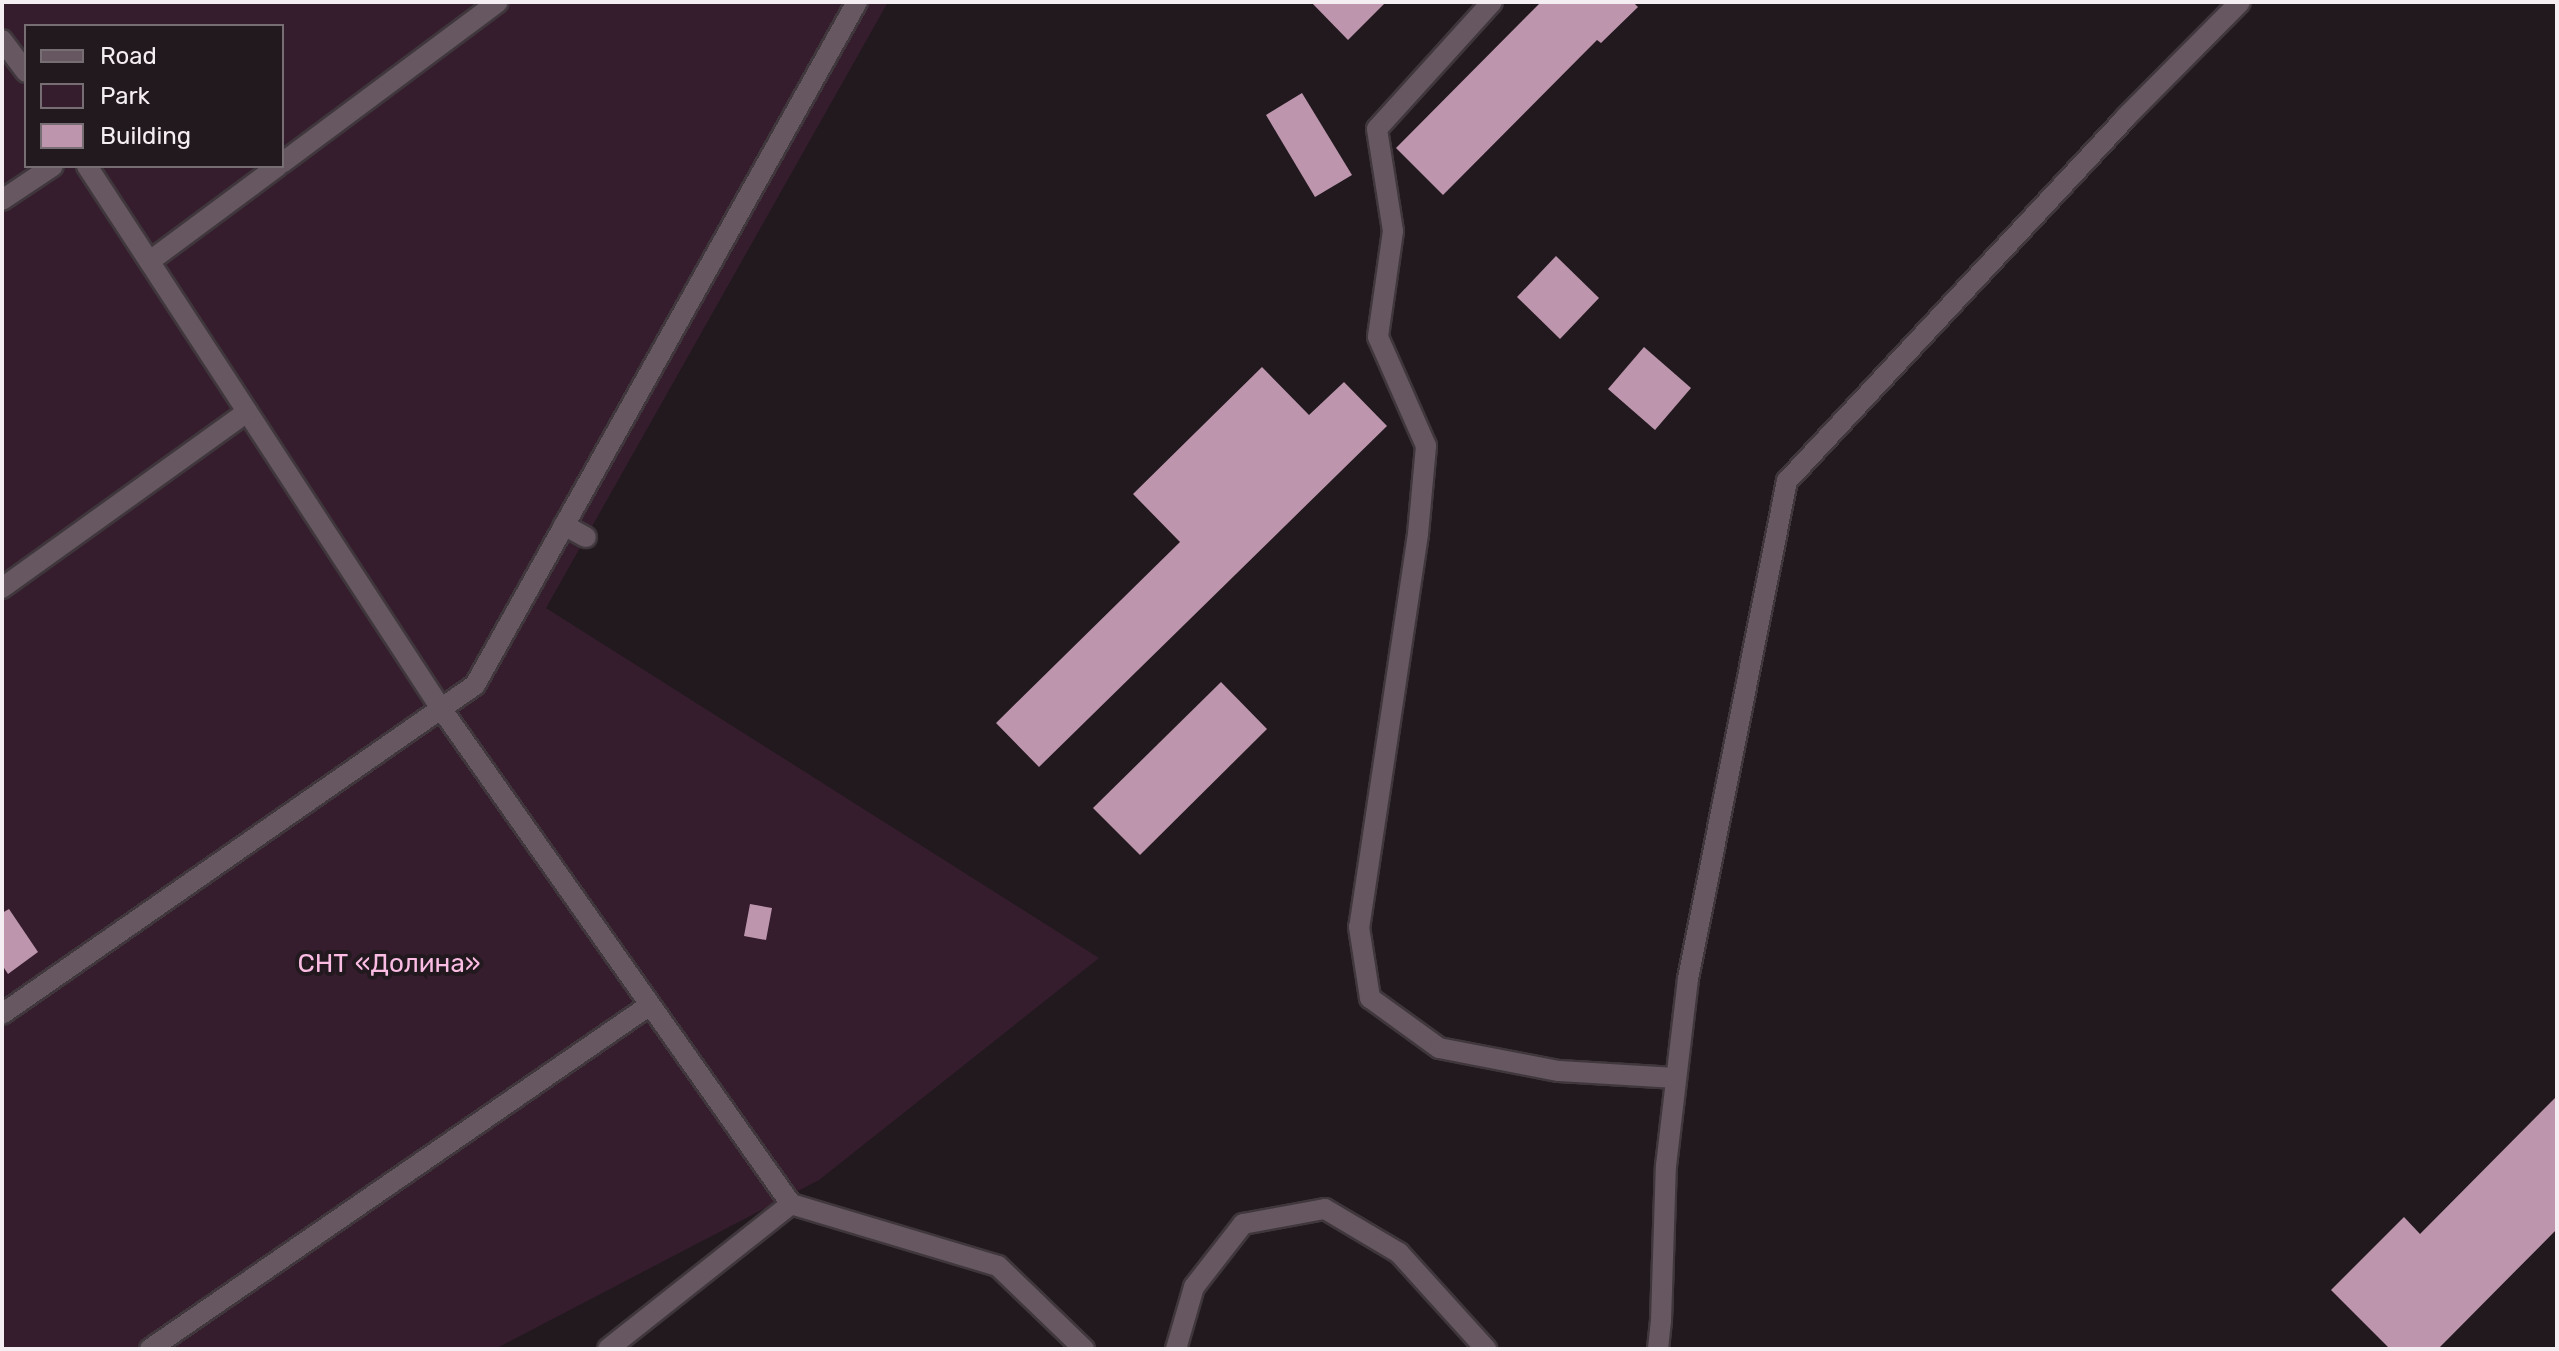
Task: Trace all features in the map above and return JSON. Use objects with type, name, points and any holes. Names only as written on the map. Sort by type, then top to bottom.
[{"type":"street","points":[[284,161],[498,2]]},
{"type":"street","points":[[2,1014],[475,685],[857,2]]},
{"type":"street","points":[[1492,2],[1377,129],[1393,231],[1378,337],[1426,446],[1418,534],[1359,927],[1370,998],[1439,1048],[1559,1071],[1676,1078]]},
{"type":"street","points":[[1658,1349],[1666,1166],[1688,979],[1787,481],[2125,118],[2240,2]]},
{"type":"street","points":[[2,40],[24,69]]},
{"type":"street","points":[[2,200],[50,168]]},
{"type":"street","points":[[88,168],[440,707],[791,1204],[998,1266],[1084,1349]]},
{"type":"street","points":[[150,261],[275,168]]},
{"type":"street","points":[[2,588],[247,412]]},
{"type":"street","points":[[564,525],[586,537]]},
{"type":"street","points":[[150,1349],[650,1005]]},
{"type":"street","points":[[608,1349],[791,1204]]},
{"type":"street","points":[[1176,1349],[1194,1287],[1243,1224],[1325,1209],[1399,1253],[1486,1349]]},
{"type":"green space","name":"СНТ «Долина»","points":[[2,2],[888,2],[546,608],[1099,958],[819,1180],[495,1349],[2,1349]]},
{"type":"building","points":[[1311,2],[1386,2],[1348,40]]},
{"type":"building","points":[[1541,2],[1633,2],[1638,7],[1601,43],[1597,40],[1443,195],[1396,148]]},
{"type":"building","points":[[1302,93],[1352,175],[1315,197],[1266,115]]},
{"type":"building","points":[[1556,256],[1599,298],[1560,339],[1517,297]]},
{"type":"building","points":[[1644,347],[1691,388],[1655,430],[1608,389]]},
{"type":"building","points":[[1262,367],[1309,415],[1344,382],[1387,426],[1039,767],[996,723],[1180,542],[1133,494]]},
{"type":"building","points":[[1221,682],[1267,729],[1140,855],[1093,808]]},
{"type":"building","points":[[750,904],[772,908],[766,940],[744,936]]},
{"type":"building","points":[[9,909],[38,952],[8,974],[2,965],[2,913]]},
{"type":"building","points":[[2557,1096],[2557,1229],[2438,1349],[2390,1349],[2331,1290],[2404,1217],[2420,1234]]}]
